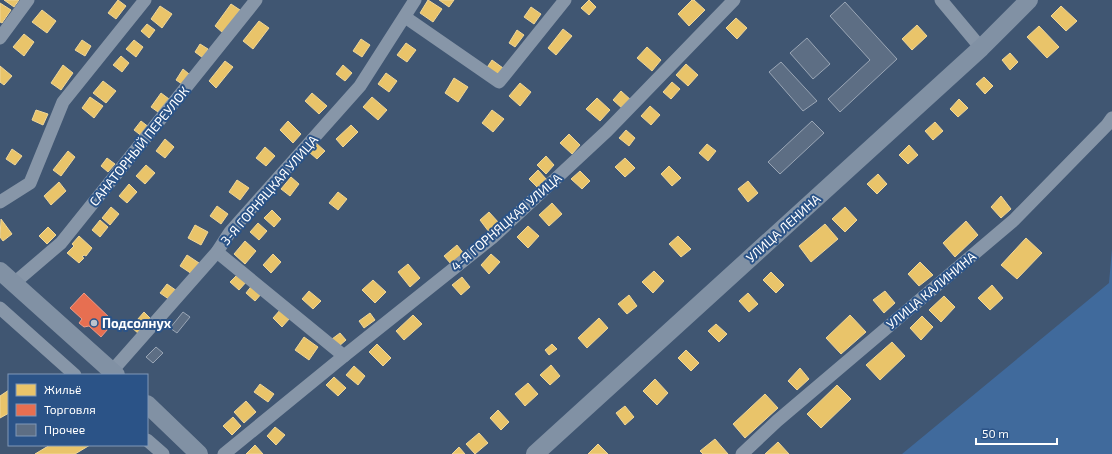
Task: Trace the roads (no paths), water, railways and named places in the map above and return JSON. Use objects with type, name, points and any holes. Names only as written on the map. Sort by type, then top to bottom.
[{"type":"main road","name":"УЛИЦА ЛЕНИНА","points":[[535,454],[981,48],[1029,0]]},
{"type":"main road","points":[[0,271],[114,373]]},
{"type":"main road","points":[[148,405],[195,453]]},
{"type":"street","points":[[0,38],[28,0]]},
{"type":"street","points":[[0,202],[30,183],[63,102],[146,0]]},
{"type":"street","name":"САНАТОРНЫЙ ПЕРЕУЛОК","points":[[13,284],[61,243],[256,0]]},
{"type":"street","name":"3-Я ГОРНЯЦКАЯ УЛИЦА","points":[[114,373],[217,252],[230,232],[360,86],[415,0]]},
{"type":"street","points":[[405,17],[499,82],[565,0]]},
{"type":"street","name":"4-Я ГОРНЯЦКАЯ УЛИЦА","points":[[224,454],[492,238],[607,131],[734,0]]},
{"type":"street","points":[[942,0],[981,48]]},
{"type":"street","name":"УЛИЦА КАЛИНИНА","points":[[742,454],[777,421],[1014,220],[1107,125],[1112,118]]},
{"type":"street","points":[[217,252],[344,356]]},
{"type":"street","points":[[0,308],[74,374]]},
{"type":"street","points":[[148,441],[163,454]]},
{"type":"place","name":"Подсолнух","points":[[94,323]]}]
